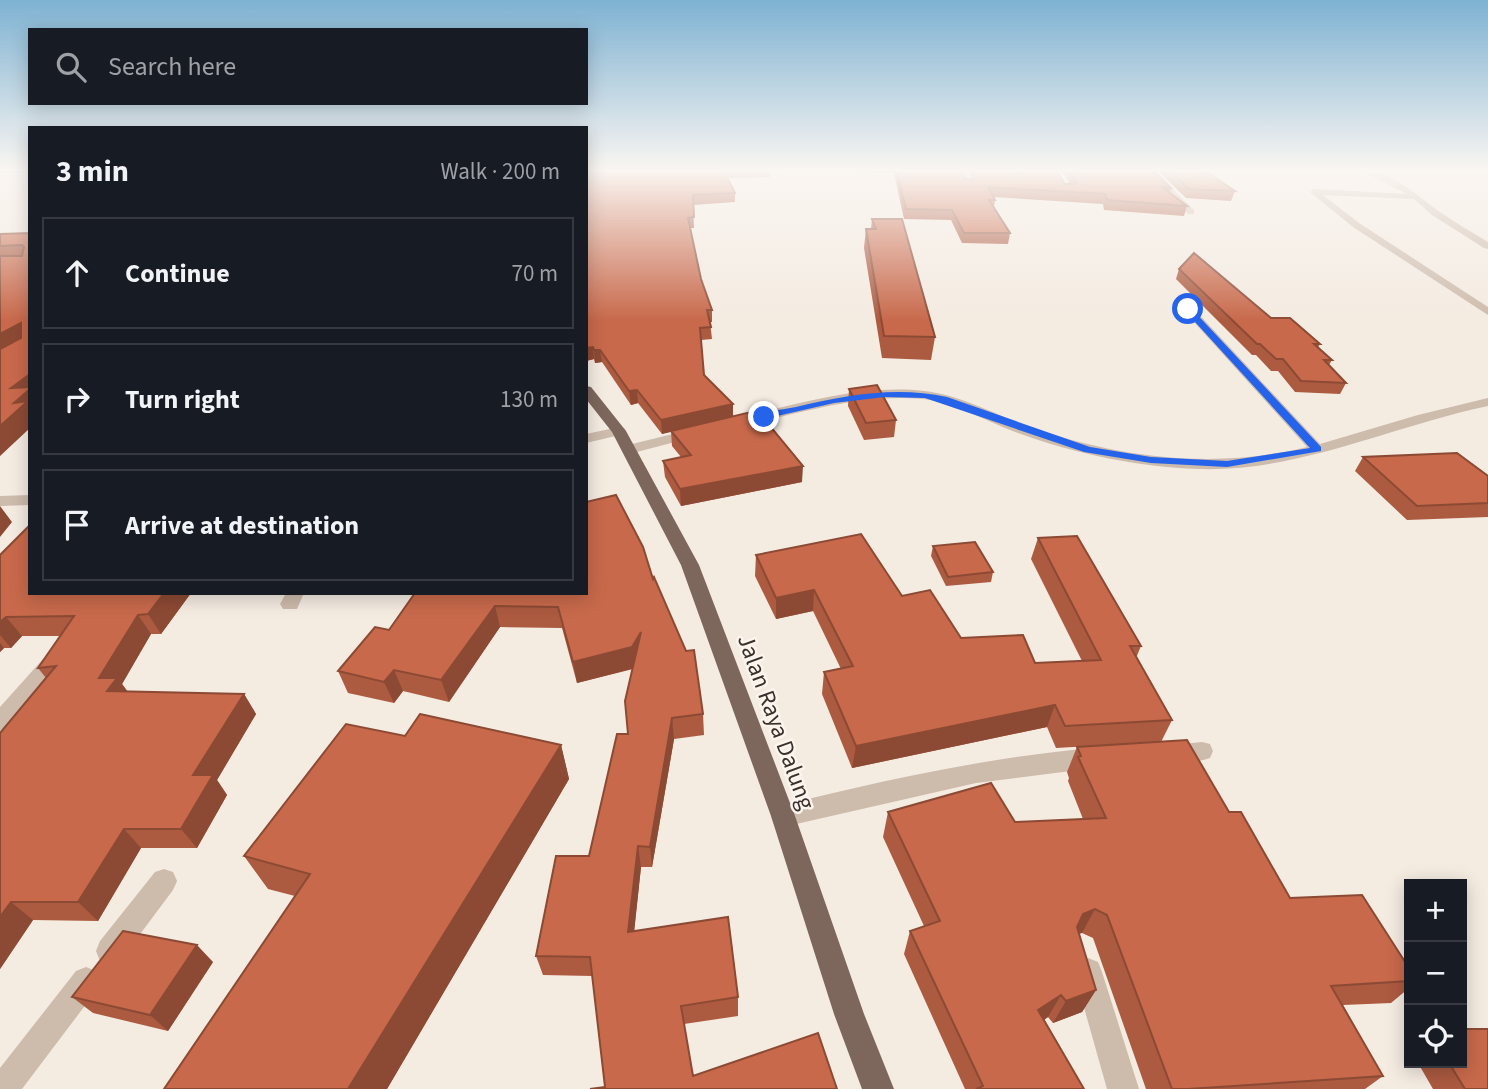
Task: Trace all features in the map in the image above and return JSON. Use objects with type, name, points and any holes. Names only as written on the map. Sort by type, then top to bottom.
[{"type":"main road","name":"Jalan Raya Dalung","points":[[588,393],[624,440],[690,565],[783,816],[849,1014],[878,1089]]},
{"type":"street","points":[[1349,220],[1488,312]]},
{"type":"street","points":[[1446,220],[1488,246]]},
{"type":"street","points":[[1188,309],[1317,449]]},
{"type":"street","points":[[730,424],[834,400],[885,395],[925,395],[944,399],[1088,450],[1151,460],[1227,464],[1317,449],[1450,408],[1488,402]]},
{"type":"street","points":[[588,439],[624,440],[705,430]]},
{"type":"street","points":[[0,501],[28,500]]},
{"type":"street","points":[[0,722],[50,664]]},
{"type":"street","points":[[1149,755],[1202,751]]},
{"type":"street","points":[[783,816],[984,770],[1032,762],[1122,756]]},
{"type":"street","points":[[3,1089],[164,881]]},
{"type":"street","points":[[1081,949],[1123,1089]]},
{"type":"building","points":[[588,220],[688,220],[701,279],[712,310],[707,310],[711,327],[700,328],[704,375],[733,404],[661,420],[637,390],[629,391],[600,350],[594,350],[593,347],[588,348]]},
{"type":"building","points":[[872,220],[902,220],[935,337],[884,336],[866,229],[876,229]]},
{"type":"building","points":[[957,220],[1002,220],[1010,233],[964,233]]},
{"type":"building","points":[[28,233],[28,375],[11,388],[28,387],[28,391],[14,403],[28,401],[0,426],[0,349],[21,338],[21,323],[0,334],[0,256],[22,256],[24,247],[0,246],[0,234]]},
{"type":"building","points":[[1194,253],[1271,318],[1290,318],[1320,344],[1314,344],[1332,360],[1324,360],[1346,383],[1301,381],[1283,359],[1276,359],[1257,344],[1179,269]]},
{"type":"building","points":[[877,385],[896,420],[866,423],[849,389]]},
{"type":"building","points":[[751,412],[754,415],[760,414],[803,466],[680,489],[663,461],[691,455],[671,431]]},
{"type":"building","points":[[1457,453],[1488,476],[1488,503],[1417,506],[1363,457]]},
{"type":"building","points":[[616,495],[643,547],[653,579],[654,577],[686,651],[694,650],[703,714],[672,718],[650,847],[638,846],[628,932],[728,917],[738,997],[681,1006],[693,1076],[818,1033],[837,1089],[590,1089],[605,1087],[590,957],[536,956],[556,856],[589,856],[617,734],[628,734],[625,701],[641,632],[632,647],[573,662],[558,607],[495,606],[441,680],[394,670],[384,682],[338,671],[375,627],[389,630],[414,595],[588,595],[588,502]]},
{"type":"building","points":[[28,527],[28,595],[162,595],[148,614],[138,615],[99,678],[117,678],[107,691],[244,694],[193,775],[213,775],[181,829],[124,829],[78,902],[11,902],[0,917],[0,733],[56,666],[38,668],[74,616],[6,617],[0,622],[0,555]]},
{"type":"building","points":[[861,534],[902,596],[930,590],[961,638],[1023,635],[1035,663],[1101,660],[1038,538],[1077,536],[1141,646],[1130,646],[1172,720],[1065,726],[1055,705],[856,746],[824,672],[853,666],[814,590],[776,598],[756,555]]},
{"type":"building","points":[[975,542],[993,572],[948,577],[933,546]]},
{"type":"building","points":[[420,714],[561,745],[348,1089],[164,1089],[310,874],[244,856],[346,724],[405,736]]},
{"type":"building","points":[[1187,740],[1229,812],[1241,812],[1290,898],[1362,895],[1404,960],[1404,981],[1331,986],[1383,1076],[1172,1089],[1107,915],[1095,909],[1083,914],[1077,927],[1096,990],[1066,1001],[1061,995],[1038,1010],[1084,1089],[976,1089],[983,1086],[910,931],[940,921],[888,812],[991,783],[1015,822],[1106,818],[1078,757],[1081,756],[1077,747]]},
{"type":"building","points":[[123,931],[197,945],[150,1015],[72,997]]},
{"type":"building","points":[[1467,1029],[1488,1029],[1488,1089],[1465,1089],[1452,1068],[1467,1068]]},
{"type":"route","points":[[764,417],[834,400],[885,395],[925,395],[944,399],[1088,450],[1151,460],[1227,464],[1317,449],[1188,309]]}]
